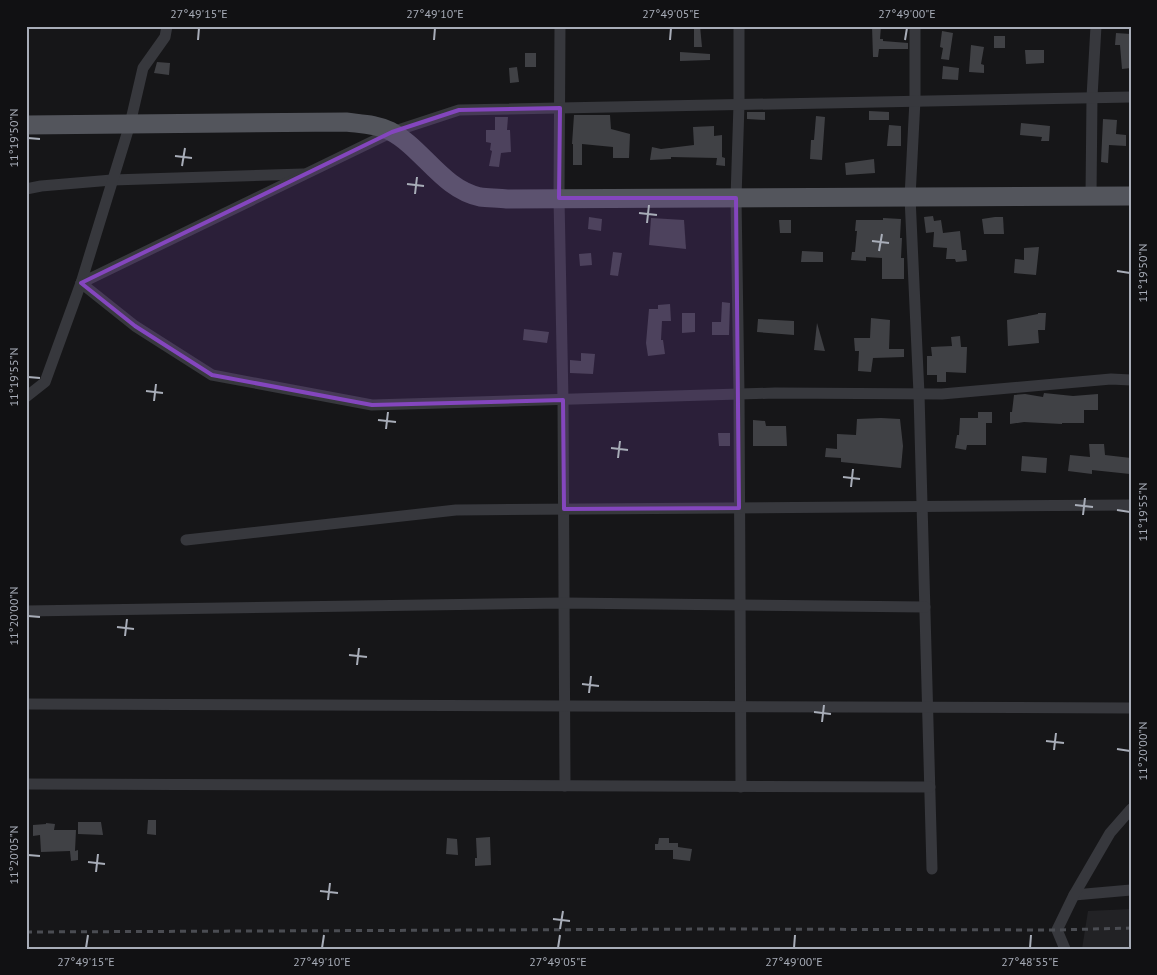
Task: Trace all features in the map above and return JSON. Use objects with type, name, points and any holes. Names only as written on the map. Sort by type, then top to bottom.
[{"type":"main road","points":[[26,125],[346,122],[376,125],[392,132],[412,147],[447,180],[463,191],[479,197],[1131,196]]},
{"type":"street","points":[[26,397],[46,382],[81,283],[130,124],[142,68],[165,37],[167,26]]},
{"type":"street","points":[[560,26],[559,198],[563,400],[565,786]]},
{"type":"street","points":[[739,26],[736,198],[741,787]]},
{"type":"street","points":[[915,26],[915,100],[910,197],[919,394],[932,869]]},
{"type":"street","points":[[1091,196],[1092,98],[1096,26]]},
{"type":"street","points":[[81,283],[392,132],[459,110],[1131,97]]},
{"type":"street","points":[[26,189],[40,186],[112,180],[307,174]]},
{"type":"street","points":[[81,283],[135,326],[212,375],[372,406],[739,394],[942,394],[1131,380]]},
{"type":"street","points":[[186,540],[456,510],[1131,506]]},
{"type":"street","points":[[26,611],[564,603],[925,606]]},
{"type":"street","points":[[26,704],[1131,708]]},
{"type":"street","points":[[26,784],[930,787]]},
{"type":"street","points":[[1064,949],[1057,930],[1074,895],[1110,833],[1131,809]]},
{"type":"street","points":[[1074,895],[1131,890]]},
{"type":"highlighted area","points":[[560,108],[559,198],[736,198],[739,508],[564,509],[563,400],[372,405],[212,375],[135,326],[81,283],[392,132],[459,110]]},
{"type":"shaded area","points":[[1131,909],[1131,949],[1082,949],[1088,911]]},
{"type":"building","points":[[694,26],[700,26],[702,47],[694,47]]},
{"type":"building","points":[[872,26],[881,26],[880,39],[883,39],[883,41],[908,43],[908,49],[879,49],[878,57],[873,57]]},
{"type":"building","points":[[942,31],[953,33],[949,60],[941,59],[943,48],[940,47]]},
{"type":"building","points":[[1116,33],[1131,34],[1131,68],[1122,69],[1120,45],[1115,45]]},
{"type":"building","points":[[994,36],[1005,36],[1005,48],[994,48]]},
{"type":"building","points":[[971,45],[984,47],[981,64],[984,65],[984,73],[969,72]]},
{"type":"building","points":[[1025,50],[1044,50],[1044,63],[1026,64]]},
{"type":"building","points":[[680,52],[710,54],[710,60],[680,61]]},
{"type":"building","points":[[525,53],[536,53],[536,67],[525,67]]},
{"type":"building","points":[[157,62],[170,63],[169,75],[154,73]]},
{"type":"building","points":[[943,66],[959,68],[958,80],[942,79]]},
{"type":"building","points":[[517,67],[519,82],[510,83],[509,68]]},
{"type":"building","points":[[869,111],[889,112],[889,120],[869,120]]},
{"type":"building","points":[[747,112],[765,112],[765,120],[747,119]]},
{"type":"building","points":[[574,115],[610,115],[611,129],[630,134],[629,158],[613,158],[613,147],[582,144],[582,165],[573,165]]},
{"type":"building","points":[[816,116],[825,117],[822,160],[810,159],[811,140],[814,140]]},
{"type":"building","points":[[495,117],[508,117],[507,130],[510,130],[511,152],[501,153],[499,167],[489,166],[492,151],[490,150],[491,143],[486,142],[486,130],[495,130]]},
{"type":"building","points":[[1103,119],[1117,120],[1116,134],[1126,135],[1126,146],[1109,145],[1108,163],[1101,162]]},
{"type":"building","points":[[1021,123],[1050,126],[1049,141],[1041,141],[1042,137],[1020,135]]},
{"type":"building","points":[[889,125],[901,126],[901,146],[887,146]]},
{"type":"building","points":[[714,126],[714,136],[722,135],[722,157],[725,158],[725,166],[716,165],[717,158],[671,157],[671,159],[650,160],[652,147],[661,149],[694,145],[693,127]]},
{"type":"building","points":[[874,159],[875,173],[846,175],[845,163]]},
{"type":"building","points":[[933,216],[934,221],[941,220],[943,233],[960,231],[962,250],[966,250],[967,261],[956,262],[955,259],[946,259],[947,248],[933,247],[934,232],[926,233],[924,217]]},
{"type":"building","points":[[589,217],[602,219],[601,231],[588,229]]},
{"type":"building","points":[[1003,217],[1004,234],[984,234],[982,219]]},
{"type":"building","points":[[651,218],[684,220],[686,249],[649,245]]},
{"type":"building","points":[[883,218],[901,219],[901,258],[904,258],[904,279],[882,279],[882,258],[866,257],[866,261],[851,260],[852,252],[855,252],[856,220],[883,220]]},
{"type":"building","points":[[779,220],[791,220],[791,233],[780,233]]},
{"type":"building","points":[[1039,247],[1036,275],[1014,273],[1015,259],[1024,260],[1024,248]]},
{"type":"building","points":[[802,251],[823,252],[823,262],[801,262]]},
{"type":"building","points":[[613,252],[622,253],[618,276],[610,275]]},
{"type":"building","points":[[591,253],[592,265],[580,266],[579,254]]},
{"type":"building","points":[[722,302],[730,303],[729,335],[712,335],[712,322],[721,322]]},
{"type":"building","points":[[670,304],[671,321],[662,321],[661,340],[663,340],[665,354],[648,356],[646,343],[649,309],[658,309],[658,305]]},
{"type":"building","points":[[682,313],[695,313],[695,332],[682,333]]},
{"type":"building","points":[[1046,313],[1045,330],[1038,330],[1039,343],[1008,346],[1007,320]]},
{"type":"building","points":[[871,318],[890,320],[889,349],[904,349],[904,357],[873,358],[871,372],[858,371],[859,351],[855,351],[854,338],[870,338]]},
{"type":"building","points":[[758,319],[794,321],[794,335],[757,332]]},
{"type":"building","points":[[817,323],[825,351],[814,350]]},
{"type":"building","points":[[524,329],[549,332],[547,343],[523,340]]},
{"type":"building","points":[[960,336],[961,347],[967,347],[966,373],[946,372],[946,382],[937,382],[937,375],[927,375],[927,356],[932,356],[931,347],[952,346],[951,337]]},
{"type":"building","points":[[581,353],[595,354],[593,374],[570,373],[570,360],[581,361]]},
{"type":"building","points":[[1044,393],[1073,396],[1098,394],[1098,410],[1084,410],[1084,423],[1024,422],[1010,424],[1010,412],[1012,412],[1014,395],[1025,394],[1043,397]]},
{"type":"building","points":[[978,412],[992,412],[992,423],[986,423],[986,445],[967,445],[966,450],[955,448],[957,435],[959,435],[960,418],[978,418]]},
{"type":"building","points":[[857,419],[900,419],[903,446],[901,468],[841,462],[841,458],[825,457],[826,448],[837,449],[837,434],[856,435]]},
{"type":"building","points":[[753,420],[765,421],[766,426],[786,426],[787,446],[753,446]]},
{"type":"building","points":[[718,433],[730,433],[730,446],[719,446]]},
{"type":"building","points":[[1089,444],[1104,444],[1105,455],[1131,458],[1130,474],[1092,470],[1092,474],[1068,471],[1070,455],[1090,457]]},
{"type":"building","points":[[1022,456],[1047,458],[1046,473],[1021,471]]},
{"type":"building","points":[[148,820],[156,820],[156,835],[147,834]]},
{"type":"building","points":[[78,822],[101,822],[103,835],[78,834]]},
{"type":"building","points":[[55,824],[54,830],[76,830],[75,851],[78,850],[78,860],[71,861],[70,851],[41,852],[40,835],[33,836],[33,825]]},
{"type":"building","points":[[490,837],[491,865],[475,866],[475,858],[477,858],[476,838]]},
{"type":"building","points":[[447,838],[457,839],[458,855],[446,854]]},
{"type":"building","points":[[659,838],[669,838],[669,843],[678,843],[678,847],[692,849],[690,861],[673,859],[673,850],[655,850],[655,844],[658,844]]},
{"type":"railway","points":[[26,932],[719,929],[1057,930],[1131,928]]}]
